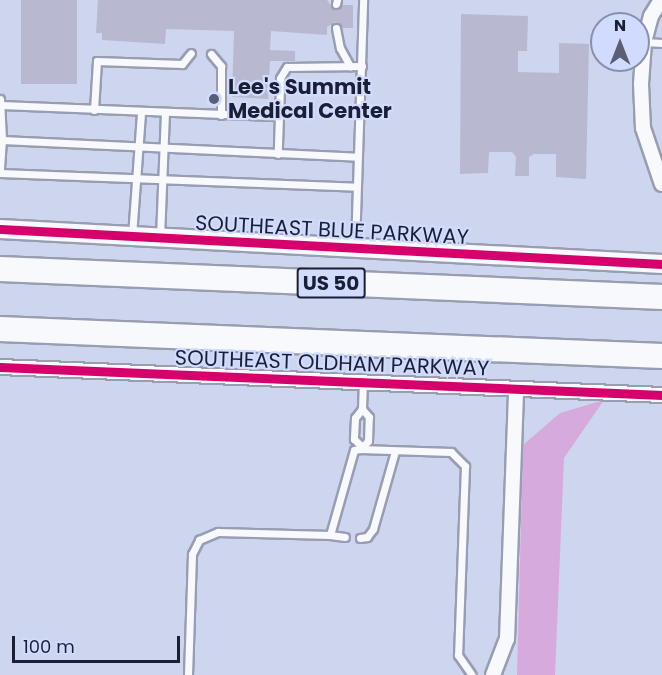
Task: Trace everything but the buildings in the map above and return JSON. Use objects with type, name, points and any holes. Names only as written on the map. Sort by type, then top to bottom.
[{"type":"highway","name":"US 50","points":[[0,269],[662,297]]},
{"type":"highway","points":[[0,329],[662,356]]},
{"type":"street","points":[[650,20],[662,0]]},
{"type":"street","points":[[644,72],[643,129],[662,184]]},
{"type":"street","name":"SOUTHEAST BLUE PARKWAY","points":[[0,229],[160,240],[662,264]]},
{"type":"street","name":"SOUTHEAST OLDHAM PARKWAY","points":[[0,367],[662,395]]},
{"type":"street","points":[[493,675],[507,639],[516,389]]},
{"type":"lane","points":[[355,249],[363,0]]},
{"type":"lane","points":[[336,28],[340,48],[350,66]]},
{"type":"lane","points":[[182,64],[191,53]]},
{"type":"lane","points":[[211,54],[221,66],[221,115]]},
{"type":"lane","points":[[94,110],[97,61],[190,64]]},
{"type":"lane","points":[[211,66],[221,66]]},
{"type":"lane","points":[[278,154],[280,78],[287,67],[362,66]]},
{"type":"lane","points":[[279,116],[141,113],[1,102],[0,171],[137,180],[357,187]]},
{"type":"lane","points":[[132,237],[141,113]]},
{"type":"lane","points":[[160,240],[165,114]]},
{"type":"lane","points":[[2,140],[358,157]]},
{"type":"lane","points":[[361,448],[354,439],[355,418],[362,409],[363,382]]},
{"type":"lane","points":[[361,448],[368,441],[369,417],[362,409]]},
{"type":"lane","points":[[330,535],[354,450],[361,448],[451,452],[465,466],[458,655],[472,675]]},
{"type":"lane","points":[[360,538],[367,537],[373,529],[395,451]]},
{"type":"lane","points":[[188,675],[192,554],[199,540],[219,532],[345,537]]},
{"type":"shaded area","points":[[604,400],[564,458],[555,675],[517,675],[523,445],[560,413]]},
{"type":"cycle path","points":[[0,229],[662,264]]},
{"type":"cycle path","points":[[0,367],[662,395]]},
{"type":"place","name":"Lee's Summit Medical Center","points":[[214,99]]}]
